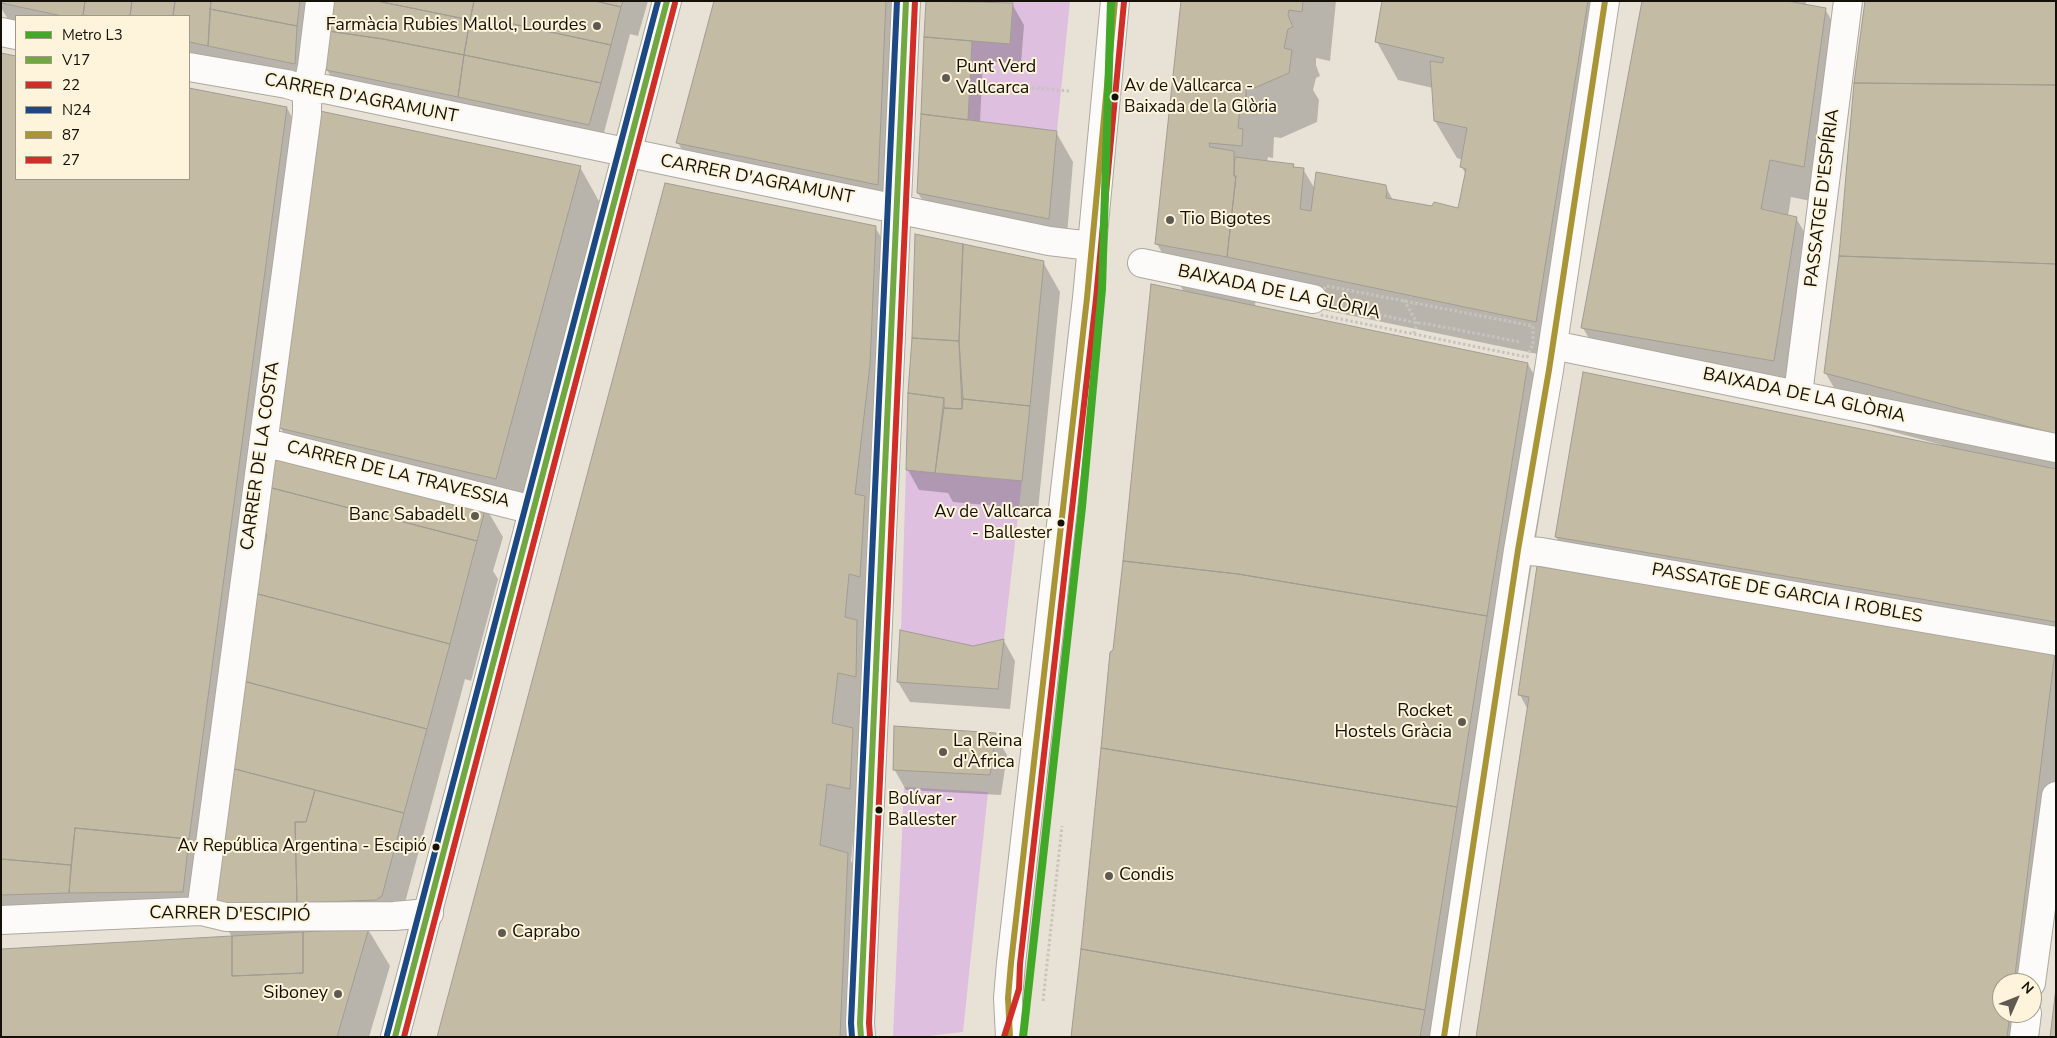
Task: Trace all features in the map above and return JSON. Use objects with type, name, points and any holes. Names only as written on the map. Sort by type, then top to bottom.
[{"type":"street","name":"CARRER DE LA COSTA","points":[[200,911],[307,114],[307,90],[320,1]]},
{"type":"street","points":[[395,1037],[667,1]]},
{"type":"street","points":[[861,1037],[860,1014],[906,1]]},
{"type":"street","points":[[1010,1037],[1008,998],[1087,298],[1115,1]]},
{"type":"street","points":[[1444,1037],[1518,550],[1553,346],[1606,1]]},
{"type":"street","name":"PASSATGE D'ESPÍRIA","points":[[1798,394],[1848,1]]},
{"type":"street","points":[[1,32],[15,35]]},
{"type":"street","name":"CARRER D'AGRAMUNT","points":[[190,66],[287,84],[307,90],[325,89],[1050,241],[1091,246]]},
{"type":"street","name":"BAIXADA DE LA GLÒRIA","points":[[1142,263],[1321,300]]},
{"type":"street","name":"BAIXADA DE LA GLÒRIA","points":[[1553,346],[1798,394],[2056,448]]},
{"type":"street","name":"CARRER DE LA TRAVESSIA","points":[[263,444],[279,446],[533,510]]},
{"type":"street","name":"PASSATGE DE GARCIA I ROBLES","points":[[1518,550],[1551,554],[2056,641]]},
{"type":"street","points":[[2032,973],[2056,796]]},
{"type":"street","name":"CARRER D'ESCIPIÓ","points":[[1,920],[200,911],[226,917],[394,916],[428,912]]},
{"type":"street","points":[[995,1037],[1008,998]]},
{"type":"street","points":[[2024,1037],[2026,1023]]},
{"type":"path","points":[[977,83],[1069,91]]},
{"type":"path","name":"BAIXADA DE LA GLÒRIA","points":[[1404,299],[1417,323]]},
{"type":"path","name":"BAIXADA DE LA GLÒRIA","points":[[1321,300],[1404,299],[1533,326]]},
{"type":"path","name":"BAIXADA DE LA GLÒRIA","points":[[1321,300],[1414,333],[1528,357]]},
{"type":"path","name":"BAIXADA DE LA GLÒRIA","points":[[1340,306],[1524,343]]},
{"type":"path","points":[[1414,333],[1417,323]]},
{"type":"shaded area","points":[[979,1],[1070,1],[1057,131],[968,120],[972,41],[1010,44],[1013,3]]},
{"type":"shaded area","points":[[906,470],[1022,481],[1004,639],[973,646],[901,630]]},
{"type":"shaded area","points":[[904,787],[988,792],[963,1032],[920,1037],[893,1037]]},
{"type":"building","points":[[1,1],[85,1],[83,15],[57,15],[1,3]]},
{"type":"building","points":[[85,1],[132,1],[130,15],[83,15]]},
{"type":"building","points":[[132,1],[175,1],[173,15],[130,15]]},
{"type":"building","points":[[175,1],[211,1],[208,46],[190,42],[190,15],[173,15]]},
{"type":"building","points":[[211,1],[300,1],[297,26],[210,9]]},
{"type":"building","points":[[332,1],[377,1],[470,20],[464,55],[383,39],[328,31]]},
{"type":"building","points":[[377,1],[474,1],[470,20]]},
{"type":"building","points":[[474,1],[595,1],[621,7],[611,45],[504,22],[470,20]]},
{"type":"building","points":[[595,1],[623,1],[621,7]]},
{"type":"building","points":[[714,1],[886,1],[878,185],[676,143]]},
{"type":"building","points":[[926,1],[1013,3],[1010,44],[924,37]]},
{"type":"building","points":[[1181,1],[1303,1],[1302,12],[1289,10],[1288,15],[1293,27],[1288,29],[1284,48],[1292,50],[1289,73],[1252,89],[1246,88],[1246,109],[1240,108],[1238,128],[1243,129],[1242,146],[1209,143],[1210,147],[1234,151],[1234,176],[1236,176],[1227,257],[1155,244]]},
{"type":"building","points":[[1382,1],[1588,1],[1536,322],[1227,257],[1236,176],[1234,176],[1235,157],[1294,164],[1293,167],[1304,168],[1300,209],[1311,211],[1316,172],[1386,185],[1386,198],[1432,206],[1434,202],[1458,208],[1466,169],[1460,167],[1467,128],[1434,121],[1430,61],[1442,63],[1444,58],[1375,42]]},
{"type":"building","points":[[1642,1],[1787,1],[1826,8],[1804,167],[1770,160],[1761,209],[1797,217],[1774,361],[1581,328]]},
{"type":"building","points":[[1865,1],[2056,1],[2056,85],[1854,83]]},
{"type":"building","points":[[210,9],[297,26],[295,64],[208,46]]},
{"type":"building","points":[[470,20],[504,22],[611,45],[601,83],[464,55]]},
{"type":"building","points":[[328,31],[383,39],[464,55],[458,97],[326,70]]},
{"type":"building","name":"Punt Verd Vallcarca","points":[[924,37],[972,41],[968,120],[921,114]]},
{"type":"building","points":[[1,53],[15,56],[15,180],[190,180],[190,88],[287,107],[189,839],[75,828],[71,865],[1,859]]},
{"type":"building","points":[[464,55],[601,83],[589,125],[458,97]]},
{"type":"building","points":[[1854,83],[2056,85],[2056,264],[1839,256]]},
{"type":"building","points":[[320,111],[581,166],[496,479],[279,428]]},
{"type":"building","points":[[921,114],[1057,131],[1049,219],[917,193]]},
{"type":"building","points":[[665,183],[876,226],[870,365],[855,494],[865,496],[860,577],[849,574],[845,617],[857,620],[856,677],[838,673],[832,723],[853,728],[850,789],[827,784],[820,845],[848,853],[840,1037],[437,1037]]},
{"type":"building","points":[[915,234],[963,244],[959,341],[912,338]]},
{"type":"building","points":[[963,244],[1044,261],[1030,406],[963,399],[959,341]]},
{"type":"building","points":[[1839,256],[2056,264],[2056,434],[1824,373]]},
{"type":"building","points":[[1151,284],[1528,363],[1487,616],[1238,574],[1123,561]]},
{"type":"building","points":[[912,338],[959,341],[962,409],[944,408],[944,398],[908,393]]},
{"type":"building","points":[[1583,372],[2056,469],[2056,622],[1555,537]]},
{"type":"building","points":[[908,393],[944,398],[935,473],[906,470]]},
{"type":"building","points":[[963,399],[1030,406],[1022,481],[935,473],[944,408],[962,409]]},
{"type":"building","points":[[272,456],[486,506],[477,541],[268,487]]},
{"type":"building","points":[[268,487],[477,541],[450,644],[254,593],[267,534],[261,533]]},
{"type":"building","points":[[1123,561],[1238,574],[1487,616],[1457,807],[1101,748],[1110,652],[1113,650]]},
{"type":"building","points":[[1537,566],[2055,652],[2015,973],[1992,973],[1992,1023],[2009,1023],[2007,1037],[1476,1037],[1529,697],[1518,695]]},
{"type":"building","points":[[254,593],[450,644],[427,729],[243,681]]},
{"type":"building","points":[[900,630],[973,646],[1004,639],[998,689],[897,682]]},
{"type":"building","points":[[243,681],[427,729],[404,813],[231,768]]},
{"type":"building","name":"La Reina d'Àfrica","points":[[894,726],[996,733],[990,775],[893,770]]},
{"type":"building","points":[[1101,748],[1457,807],[1425,1010],[1081,949]]},
{"type":"building","points":[[231,768],[315,790],[306,822],[295,822],[297,903],[213,906]]},
{"type":"building","points":[[315,790],[404,813],[382,896],[376,900],[297,903],[295,822],[306,822]]},
{"type":"building","points":[[75,828],[189,839],[183,892],[69,893]]},
{"type":"building","points":[[1,859],[71,865],[69,893],[1,895]]},
{"type":"building","points":[[369,928],[337,1037],[1,1037],[1,949],[232,936],[232,976],[303,973],[303,932]]},
{"type":"building","points":[[303,932],[303,973],[232,976],[232,936]]},
{"type":"building","points":[[1081,949],[1425,1010],[1420,1037],[1071,1037]]},
{"type":"building","points":[[2056,988],[2056,1037],[2050,1037]]},
{"type":"metro line","name":"L3","points":[[1023,1037],[1082,507],[1102,289],[1111,1]]},
{"type":"transit line","name":"N24","points":[[387,1035],[658,1]]},
{"type":"transit line","name":"V17","points":[[395,1037],[667,1]]},
{"type":"transit line","name":"N24","points":[[852,1037],[851,1023],[897,1]]},
{"type":"transit line","name":"V17","points":[[861,1037],[860,1023],[906,1]]},
{"type":"transit line","name":"22","points":[[870,1036],[869,1023],[915,1]]},
{"type":"transit line","name":"87","points":[[1010,1037],[1008,998],[1011,963],[1087,298],[1115,1]]},
{"type":"transit line","name":"87","points":[[1444,1037],[1518,550],[1549,370],[1605,1]]},
{"type":"transit line","name":"27","points":[[1004,1037],[1019,989],[1020,964],[1096,299],[1124,2]]},
{"type":"transit line","name":"22","points":[[404,1037],[675,3]]},
{"type":"place","name":"Farmàcia Rubies Mallol, Lourdes","points":[[597,26]]},
{"type":"place","name":"Punt Verd Vallcarca","points":[[946,78]]},
{"type":"place","name":"Av de Vallcarca - Baixada de la Glòria","points":[[1115,97]]},
{"type":"place","name":"Tio Bigotes","points":[[1170,220]]},
{"type":"place","name":"Banc Sabadell","points":[[475,516]]},
{"type":"place","name":"Av de Vallcarca - Ballester","points":[[1061,523]]},
{"type":"place","name":"Rocket Hostels Gràcia","points":[[1462,722]]},
{"type":"place","name":"La Reina d'Àfrica","points":[[943,752]]},
{"type":"place","name":"Bolívar - Ballester","points":[[879,810]]},
{"type":"place","name":"Av República Argentina - Escipió","points":[[436,847]]},
{"type":"place","name":"Condis","points":[[1109,876]]},
{"type":"place","name":"Caprabo","points":[[502,933]]},
{"type":"place","name":"Siboney","points":[[338,994]]}]
